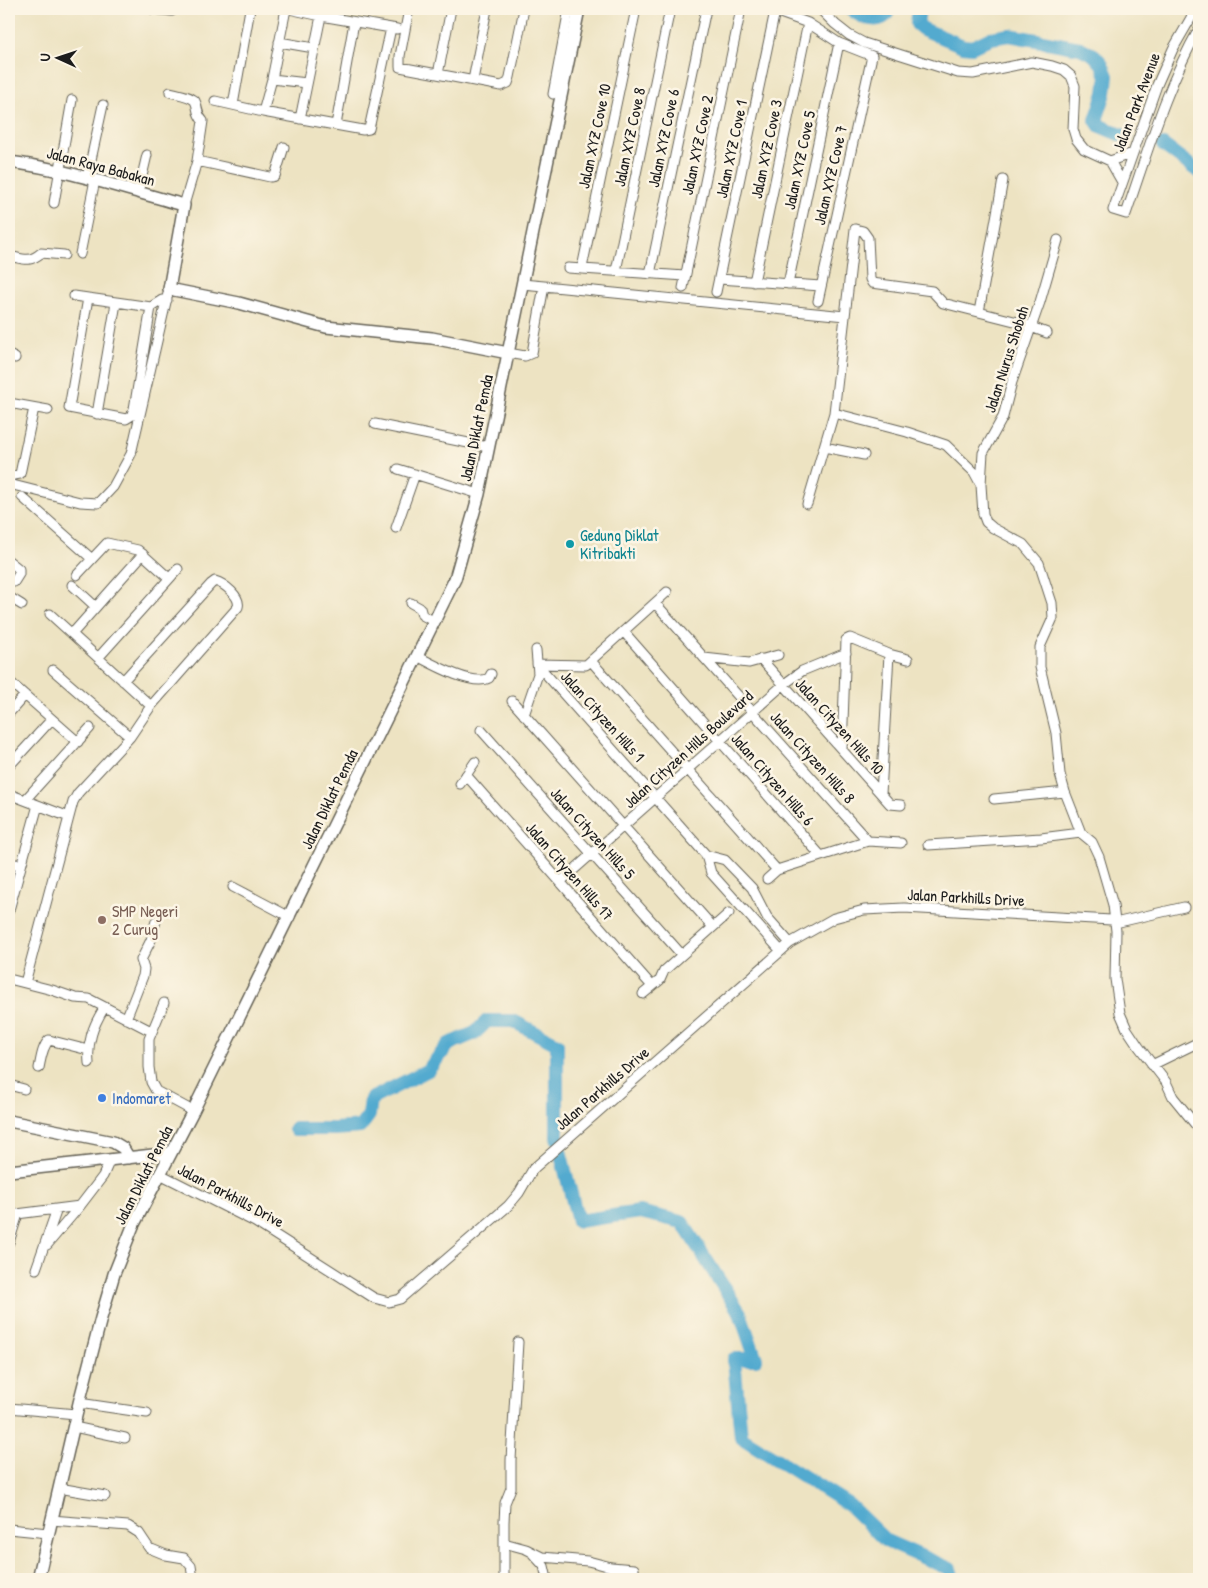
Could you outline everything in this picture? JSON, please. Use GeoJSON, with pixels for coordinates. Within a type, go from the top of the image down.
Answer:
{"type":"FeatureCollection","features":[{"type":"Feature","properties":{"kind":"street"},"geometry":{"type":"LineString","coordinates":[[152,9],[166,11],[175,9]]}},
{"type":"Feature","properties":{"kind":"street"},"geometry":{"type":"LineString","coordinates":[[233,104],[250,9]]}},
{"type":"Feature","properties":{"kind":"street"},"geometry":{"type":"LineString","coordinates":[[263,112],[287,9],[404,30]]}},
{"type":"Feature","properties":{"kind":"street"},"geometry":{"type":"LineString","coordinates":[[400,67],[404,30],[409,9]]}},
{"type":"Feature","properties":{"kind":"street"},"geometry":{"type":"LineString","coordinates":[[438,74],[451,9]]}},
{"type":"Feature","properties":{"kind":"street"},"geometry":{"type":"LineString","coordinates":[[474,80],[487,9]]}},
{"type":"Feature","properties":{"kind":"street"},"geometry":{"type":"LineString","coordinates":[[384,63],[502,86],[508,83],[524,9]]}},
{"type":"Feature","properties":{"kind":"street","name":"Jalan XYZ Cove 10"},"geometry":{"type":"LineString","coordinates":[[582,268],[636,9]]}},
{"type":"Feature","properties":{"kind":"street","name":"Jalan XYZ Cove 8"},"geometry":{"type":"LineString","coordinates":[[616,271],[670,9]]}},
{"type":"Feature","properties":{"kind":"street","name":"Jalan XYZ Cove 6"},"geometry":{"type":"LineString","coordinates":[[650,274],[706,9]]}},
{"type":"Feature","properties":{"kind":"street","name":"Jalan XYZ Cove 2"},"geometry":{"type":"LineString","coordinates":[[683,288],[741,9]]}},
{"type":"Feature","properties":{"kind":"street"},"geometry":{"type":"LineString","coordinates":[[820,9],[842,30],[864,43],[958,73],[973,74],[1032,62],[1064,70],[1071,76],[1076,86],[1073,129],[1076,139],[1084,149],[1110,161],[1122,182]]}},
{"type":"Feature","properties":{"kind":"street","name":"Jalan Park Avenue"},"geometry":{"type":"LineString","coordinates":[[1196,9],[1173,49],[1157,85],[1113,210],[1126,214],[1169,90],[1184,55],[1199,29]]}},
{"type":"Feature","properties":{"kind":"street"},"geometry":{"type":"LineString","coordinates":[[772,10],[808,23],[839,42]]}},
{"type":"Feature","properties":{"kind":"street","name":"Jalan XYZ Cove 1"},"geometry":{"type":"LineString","coordinates":[[716,292],[772,10]]}},
{"type":"Feature","properties":{"kind":"street","name":"Jalan Diklat Pemda"},"geometry":{"type":"LineString","coordinates":[[38,1579],[101,1318],[114,1274],[133,1226],[193,1112],[455,579],[479,494],[522,284],[573,13]]}},
{"type":"Feature","properties":{"kind":"street"},"geometry":{"type":"LineString","coordinates":[[300,119],[321,16]]}},
{"type":"Feature","properties":{"kind":"street"},"geometry":{"type":"LineString","coordinates":[[336,125],[354,22]]}},
{"type":"Feature","properties":{"kind":"street","name":"Jalan XYZ Cove 3"},"geometry":{"type":"LineString","coordinates":[[754,282],[808,23]]}},
{"type":"Feature","properties":{"kind":"street"},"geometry":{"type":"LineString","coordinates":[[215,100],[300,119],[363,130],[369,129],[391,28]]}},
{"type":"Feature","properties":{"kind":"street"},"geometry":{"type":"LineString","coordinates":[[279,42],[314,48]]}},
{"type":"Feature","properties":{"kind":"street","name":"Jalan XYZ Cove 7"},"geometry":{"type":"LineString","coordinates":[[818,301],[872,56],[839,42]]}},
{"type":"Feature","properties":{"kind":"street","name":"Jalan XYZ Cove 5"},"geometry":{"type":"LineString","coordinates":[[788,284],[839,42]]}},
{"type":"Feature","properties":{"kind":"street"},"geometry":{"type":"LineString","coordinates":[[552,94],[566,50]]}},
{"type":"Feature","properties":{"kind":"street"},"geometry":{"type":"LineString","coordinates":[[272,79],[307,83]]}},
{"type":"Feature","properties":{"kind":"street"},"geometry":{"type":"LineString","coordinates":[[9,484],[80,502],[98,503],[113,487],[131,454],[168,295],[184,205],[197,161],[203,121],[197,113],[196,103],[193,99],[170,92]]}},
{"type":"Feature","properties":{"kind":"street"},"geometry":{"type":"LineString","coordinates":[[54,203],[72,100]]}},
{"type":"Feature","properties":{"kind":"street"},"geometry":{"type":"LineString","coordinates":[[80,254],[103,105]]}},
{"type":"Feature","properties":{"kind":"street"},"geometry":{"type":"LineString","coordinates":[[197,161],[270,177],[275,176],[284,147]]}},
{"type":"Feature","properties":{"kind":"street"},"geometry":{"type":"LineString","coordinates":[[1110,161],[1132,153]]}},
{"type":"Feature","properties":{"kind":"street"},"geometry":{"type":"LineString","coordinates":[[138,193],[147,155]]}},
{"type":"Feature","properties":{"kind":"street","name":"Jalan Raya Babakan"},"geometry":{"type":"LineString","coordinates":[[9,162],[59,171],[184,205]]}},
{"type":"Feature","properties":{"kind":"street"},"geometry":{"type":"LineString","coordinates":[[979,312],[1003,180]]}},
{"type":"Feature","properties":{"kind":"street"},"geometry":{"type":"LineString","coordinates":[[807,504],[834,413],[855,229],[863,231],[868,238],[870,279],[872,282],[932,291],[942,303],[1032,327],[1047,333]]}},
{"type":"Feature","properties":{"kind":"street","name":"Jalan Nurus Shobah"},"geometry":{"type":"LineString","coordinates":[[1058,240],[1001,422],[983,453],[981,485],[983,514],[986,522],[993,528],[1023,544],[1039,563],[1052,603],[1053,618],[1040,647],[1040,667],[1056,733],[1060,774],[1065,792],[1081,833],[1092,842],[1099,857],[1112,905],[1120,1013],[1127,1029],[1166,1082],[1173,1097],[1198,1127]]}},
{"type":"Feature","properties":{"kind":"street"},"geometry":{"type":"LineString","coordinates":[[9,256],[29,260],[41,252],[64,255]]}},
{"type":"Feature","properties":{"kind":"street"},"geometry":{"type":"LineString","coordinates":[[568,268],[685,276]]}},
{"type":"Feature","properties":{"kind":"street"},"geometry":{"type":"LineString","coordinates":[[719,280],[821,286]]}},
{"type":"Feature","properties":{"kind":"street"},"geometry":{"type":"LineString","coordinates":[[522,284],[845,316]]}},
{"type":"Feature","properties":{"kind":"street"},"geometry":{"type":"LineString","coordinates":[[74,296],[151,307],[168,295],[239,304],[326,327],[432,338],[525,356],[532,353],[544,286]]}},
{"type":"Feature","properties":{"kind":"street"},"geometry":{"type":"LineString","coordinates":[[88,298],[69,406],[70,409],[126,419],[131,416],[134,409],[151,307]]}},
{"type":"Feature","properties":{"kind":"street"},"geometry":{"type":"LineString","coordinates":[[98,414],[116,303]]}},
{"type":"Feature","properties":{"kind":"street"},"geometry":{"type":"LineString","coordinates":[[9,403],[48,410]]}},
{"type":"Feature","properties":{"kind":"street"},"geometry":{"type":"LineString","coordinates":[[9,476],[20,474],[34,408]]}},
{"type":"Feature","properties":{"kind":"street"},"geometry":{"type":"LineString","coordinates":[[834,413],[907,432],[946,445],[974,472],[981,485]]}},
{"type":"Feature","properties":{"kind":"street"},"geometry":{"type":"LineString","coordinates":[[375,424],[488,447]]}},
{"type":"Feature","properties":{"kind":"street"},"geometry":{"type":"LineString","coordinates":[[824,447],[864,455]]}},
{"type":"Feature","properties":{"kind":"street"},"geometry":{"type":"LineString","coordinates":[[398,469],[479,494]]}},
{"type":"Feature","properties":{"kind":"street"},"geometry":{"type":"LineString","coordinates":[[396,528],[415,474]]}},
{"type":"Feature","properties":{"kind":"street"},"geometry":{"type":"LineString","coordinates":[[22,497],[92,560]]}},
{"type":"Feature","properties":{"kind":"street"},"geometry":{"type":"LineString","coordinates":[[77,575],[107,543],[138,550],[169,578]]}},
{"type":"Feature","properties":{"kind":"street"},"geometry":{"type":"LineString","coordinates":[[72,634],[143,554]]}},
{"type":"Feature","properties":{"kind":"street"},"geometry":{"type":"LineString","coordinates":[[9,561],[19,569],[19,574],[14,582]]}},
{"type":"Feature","properties":{"kind":"street"},"geometry":{"type":"LineString","coordinates":[[98,658],[178,569]]}},
{"type":"Feature","properties":{"kind":"street"},"geometry":{"type":"LineString","coordinates":[[25,983],[73,802],[78,793],[130,737],[151,706],[238,607],[237,598],[220,582],[215,581],[123,681]]}},
{"type":"Feature","properties":{"kind":"street"},"geometry":{"type":"LineString","coordinates":[[72,585],[96,607]]}},
{"type":"Feature","properties":{"kind":"street"},"geometry":{"type":"LineString","coordinates":[[537,664],[586,665],[667,592]]}},
{"type":"Feature","properties":{"kind":"street"},"geometry":{"type":"LineString","coordinates":[[9,597],[22,605]]}},
{"type":"Feature","properties":{"kind":"street","name":"Jalan Cityzen Hills 8"},"geometry":{"type":"LineString","coordinates":[[655,603],[868,841]]}},
{"type":"Feature","properties":{"kind":"street"},"geometry":{"type":"LineString","coordinates":[[411,604],[420,608],[422,615],[435,622]]}},
{"type":"Feature","properties":{"kind":"street"},"geometry":{"type":"LineString","coordinates":[[50,614],[151,706]]}},
{"type":"Feature","properties":{"kind":"street","name":"Jalan Cityzen Hills 6"},"geometry":{"type":"LineString","coordinates":[[624,632],[821,856]]}},
{"type":"Feature","properties":{"kind":"street"},"geometry":{"type":"LineString","coordinates":[[842,750],[846,640],[850,638],[908,659]]}},
{"type":"Feature","properties":{"kind":"street"},"geometry":{"type":"LineString","coordinates":[[524,715],[538,674],[536,650]]}},
{"type":"Feature","properties":{"kind":"street","name":"Jalan Cityzen Hills Boulevard"},"geometry":{"type":"LineString","coordinates":[[560,882],[783,685],[802,671],[846,653]]}},
{"type":"Feature","properties":{"kind":"street"},"geometry":{"type":"LineString","coordinates":[[882,794],[890,654]]}},
{"type":"Feature","properties":{"kind":"street"},"geometry":{"type":"LineString","coordinates":[[704,658],[749,662],[778,655]]}},
{"type":"Feature","properties":{"kind":"street"},"geometry":{"type":"LineString","coordinates":[[417,656],[441,668],[468,678],[483,680],[489,678],[491,674]]}},
{"type":"Feature","properties":{"kind":"street","name":"Jalan Cityzen Hills 10"},"geometry":{"type":"LineString","coordinates":[[761,659],[890,804],[901,805]]}},
{"type":"Feature","properties":{"kind":"street"},"geometry":{"type":"LineString","coordinates":[[591,661],[777,870]]}},
{"type":"Feature","properties":{"kind":"street","name":"Jalan Cityzen Hills 1"},"geometry":{"type":"LineString","coordinates":[[537,664],[706,855]]}},
{"type":"Feature","properties":{"kind":"street"},"geometry":{"type":"LineString","coordinates":[[53,670],[130,737]]}},
{"type":"Feature","properties":{"kind":"street"},"geometry":{"type":"LineString","coordinates":[[9,681],[78,742]]}},
{"type":"Feature","properties":{"kind":"street"},"geometry":{"type":"LineString","coordinates":[[9,713],[25,695]]}},
{"type":"Feature","properties":{"kind":"street"},"geometry":{"type":"LineString","coordinates":[[512,701],[713,927]]}},
{"type":"Feature","properties":{"kind":"street"},"geometry":{"type":"LineString","coordinates":[[9,766],[52,719]]}},
{"type":"Feature","properties":{"kind":"street"},"geometry":{"type":"LineString","coordinates":[[25,800],[90,728]]}},
{"type":"Feature","properties":{"kind":"street","name":"Jalan Cityzen Hills 5"},"geometry":{"type":"LineString","coordinates":[[481,730],[682,955]]}},
{"type":"Feature","properties":{"kind":"street"},"geometry":{"type":"LineString","coordinates":[[460,784],[475,762]]}},
{"type":"Feature","properties":{"kind":"street","name":"Jalan Cityzen Hills 17"},"geometry":{"type":"LineString","coordinates":[[466,775],[652,986]]}},
{"type":"Feature","properties":{"kind":"street"},"geometry":{"type":"LineString","coordinates":[[994,799],[1065,792]]}},
{"type":"Feature","properties":{"kind":"street"},"geometry":{"type":"LineString","coordinates":[[9,794],[69,817]]}},
{"type":"Feature","properties":{"kind":"street"},"geometry":{"type":"LineString","coordinates":[[9,910],[11,896],[38,805]]}},
{"type":"Feature","properties":{"kind":"street"},"geometry":{"type":"LineString","coordinates":[[928,845],[1041,838],[1081,833]]}},
{"type":"Feature","properties":{"kind":"street"},"geometry":{"type":"LineString","coordinates":[[767,879],[777,870],[868,841],[900,843]]}},
{"type":"Feature","properties":{"kind":"street"},"geometry":{"type":"LineString","coordinates":[[781,951],[711,873],[706,855],[726,860],[752,888],[767,917],[790,943]]}},
{"type":"Feature","properties":{"kind":"street"},"geometry":{"type":"LineString","coordinates":[[9,862],[21,865]]}},
{"type":"Feature","properties":{"kind":"street"},"geometry":{"type":"LineString","coordinates":[[233,887],[290,917]]}},
{"type":"Feature","properties":{"kind":"street","name":"Jalan Parkhills Drive"},"geometry":{"type":"LineString","coordinates":[[160,1174],[255,1222],[374,1298],[389,1302],[400,1299],[508,1206],[519,1193],[533,1169],[790,943],[834,918],[864,910],[904,908],[1113,921],[1184,907]]}},
{"type":"Feature","properties":{"kind":"street"},"geometry":{"type":"LineString","coordinates":[[643,994],[660,980],[664,971],[729,913]]}},
{"type":"Feature","properties":{"kind":"street"},"geometry":{"type":"LineString","coordinates":[[126,1019],[143,976],[144,969],[141,960],[151,940],[156,920]]}},
{"type":"Feature","properties":{"kind":"street"},"geometry":{"type":"LineString","coordinates":[[9,979],[75,998],[89,999],[151,1031]]}},
{"type":"Feature","properties":{"kind":"street"},"geometry":{"type":"LineString","coordinates":[[164,1002],[149,1040],[149,1067],[153,1087],[156,1091],[193,1112]]}},
{"type":"Feature","properties":{"kind":"street"},"geometry":{"type":"LineString","coordinates":[[89,1063],[88,1050],[95,1024],[104,1008]]}},
{"type":"Feature","properties":{"kind":"street"},"geometry":{"type":"LineString","coordinates":[[39,1068],[44,1048],[50,1040],[88,1050]]}},
{"type":"Feature","properties":{"kind":"street"},"geometry":{"type":"LineString","coordinates":[[1152,1065],[1199,1042]]}},
{"type":"Feature","properties":{"kind":"street"},"geometry":{"type":"LineString","coordinates":[[9,1085],[24,1089]]}},
{"type":"Feature","properties":{"kind":"street"},"geometry":{"type":"LineString","coordinates":[[9,1121],[113,1142],[123,1148],[129,1158]]}},
{"type":"Feature","properties":{"kind":"street"},"geometry":{"type":"LineString","coordinates":[[9,1171],[172,1153]]}},
{"type":"Feature","properties":{"kind":"street"},"geometry":{"type":"LineString","coordinates":[[43,1248],[104,1176],[110,1160]]}},
{"type":"Feature","properties":{"kind":"street"},"geometry":{"type":"LineString","coordinates":[[9,1242],[13,1214],[80,1206]]}},
{"type":"Feature","properties":{"kind":"street"},"geometry":{"type":"LineString","coordinates":[[36,1269],[57,1209]]}},
{"type":"Feature","properties":{"kind":"street"},"geometry":{"type":"LineString","coordinates":[[504,1579],[505,1503],[511,1488],[518,1342]]}},
{"type":"Feature","properties":{"kind":"street"},"geometry":{"type":"LineString","coordinates":[[9,1408],[147,1413]]}},
{"type":"Feature","properties":{"kind":"street"},"geometry":{"type":"LineString","coordinates":[[74,1427],[125,1438]]}},
{"type":"Feature","properties":{"kind":"street"},"geometry":{"type":"LineString","coordinates":[[59,1488],[105,1496]]}},
{"type":"Feature","properties":{"kind":"street"},"geometry":{"type":"LineString","coordinates":[[51,1520],[128,1526],[139,1533],[149,1548],[166,1555],[184,1558],[190,1566],[193,1579]]}},
{"type":"Feature","properties":{"kind":"street"},"geometry":{"type":"LineString","coordinates":[[9,1529],[48,1533]]}},
{"type":"Feature","properties":{"kind":"street"},"geometry":{"type":"LineString","coordinates":[[504,1543],[526,1549],[542,1557],[588,1561],[611,1567],[634,1569],[635,1579]]}},
{"type":"Feature","properties":{"kind":"street"},"geometry":{"type":"LineString","coordinates":[[532,1552],[544,1566],[547,1579]]}},
{"type":"Feature","properties":{"kind":"waterway"},"geometry":{"type":"LineString","coordinates":[[851,9],[866,18],[872,19],[882,18],[889,9]]}},
{"type":"Feature","properties":{"kind":"waterway"},"geometry":{"type":"LineString","coordinates":[[919,9],[917,24],[923,29],[963,46],[972,47],[991,38],[1009,35],[1080,48],[1094,55],[1102,64],[1107,76],[1105,93],[1096,120],[1100,126],[1126,137]]}},
{"type":"Feature","properties":{"kind":"waterway"},"geometry":{"type":"LineString","coordinates":[[1163,145],[1199,172]]}},
{"type":"Feature","properties":{"kind":"waterway"},"geometry":{"type":"LineString","coordinates":[[295,1129],[360,1127],[369,1115],[371,1099],[428,1070],[449,1044],[475,1033],[487,1021],[513,1021],[557,1044],[557,1138]]}},
{"type":"Feature","properties":{"kind":"waterway"},"geometry":{"type":"LineString","coordinates":[[560,1151],[578,1221],[640,1212],[682,1222],[740,1313],[756,1359],[734,1359],[741,1437],[849,1505],[886,1541],[950,1569],[953,1579]]}},
{"type":"Feature","properties":{"kind":"place","name":"Gedung Diklat Kitribakti"},"geometry":{"type":"Point","coordinates":[570,544]}},
{"type":"Feature","properties":{"kind":"place","name":"SMP Negeri 2 Curug"},"geometry":{"type":"Point","coordinates":[102,920]}},
{"type":"Feature","properties":{"kind":"place","name":"Indomaret"},"geometry":{"type":"Point","coordinates":[102,1098]}}]}
